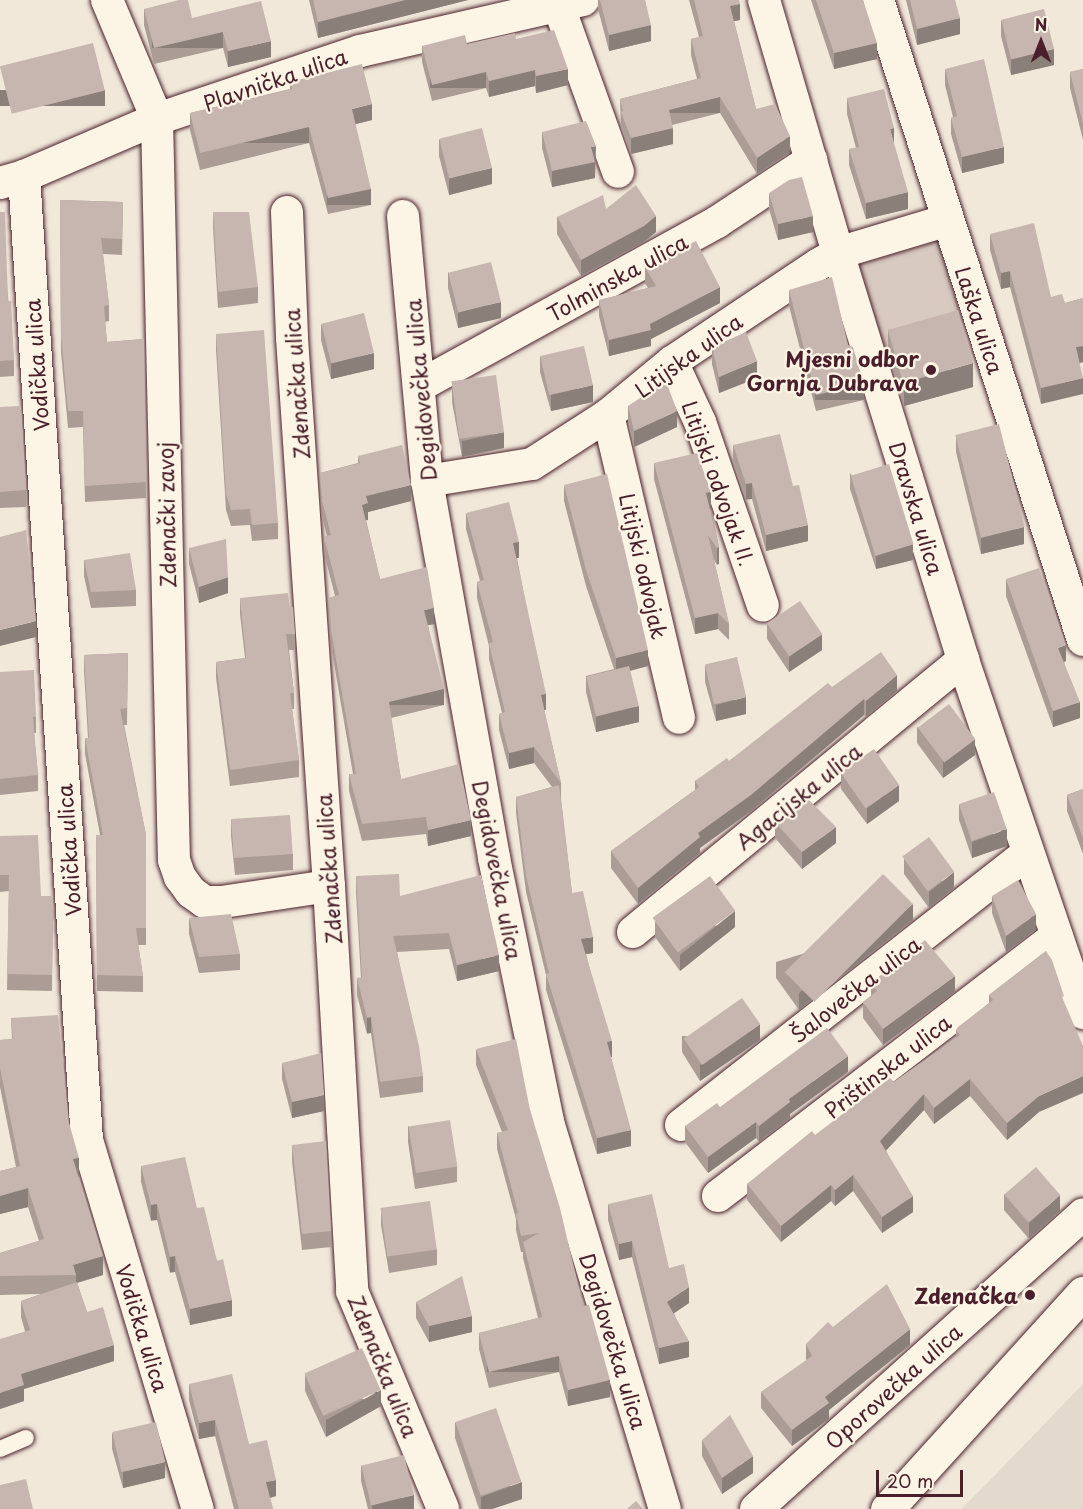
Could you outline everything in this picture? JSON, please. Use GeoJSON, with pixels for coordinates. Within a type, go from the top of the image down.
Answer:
{"type":"FeatureCollection","features":[{"type":"Feature","properties":{"kind":"main road"},"geometry":{"type":"LineString","coordinates":[[887,1509],[1083,1293]]}},
{"type":"Feature","properties":{"kind":"street","name":"Zdenački zavoj"},"geometry":{"type":"LineString","coordinates":[[107,0],[157,119],[174,860],[180,877],[191,892],[205,902],[222,902],[329,886]]}},
{"type":"Feature","properties":{"kind":"street","name":"Dravska ulica"},"geometry":{"type":"LineString","coordinates":[[764,0],[838,253],[963,660],[1083,1013]]}},
{"type":"Feature","properties":{"kind":"street","name":"Laška ulica"},"geometry":{"type":"LineString","coordinates":[[878,0],[1083,640]]}},
{"type":"Feature","properties":{"kind":"street","name":"Plavnička ulica"},"geometry":{"type":"LineString","coordinates":[[12,180],[157,119],[360,51],[571,4],[618,172]]}},
{"type":"Feature","properties":{"kind":"street","name":"Tolminska ulica"},"geometry":{"type":"LineString","coordinates":[[419,386],[717,222],[811,160]]}},
{"type":"Feature","properties":{"kind":"street","name":"Vodička ulica"},"geometry":{"type":"LineString","coordinates":[[12,180],[87,1140],[198,1509]]}},
{"type":"Feature","properties":{"kind":"street","name":"Zdenačka ulica"},"geometry":{"type":"LineString","coordinates":[[287,212],[292,338],[329,886],[352,1291],[443,1509]]}},
{"type":"Feature","properties":{"kind":"street","name":"Degidovečka ulica"},"geometry":{"type":"LineString","coordinates":[[403,216],[427,481],[494,858],[548,1122],[665,1509]]}},
{"type":"Feature","properties":{"kind":"street","name":"Litijska ulica"},"geometry":{"type":"LineString","coordinates":[[427,481],[532,464],[608,415],[672,362],[838,253],[948,220]]}},
{"type":"Feature","properties":{"kind":"street","name":"Litijski odvojak II."},"geometry":{"type":"LineString","coordinates":[[672,362],[700,422],[763,606]]}},
{"type":"Feature","properties":{"kind":"street","name":"Litijski odvojak"},"geometry":{"type":"LineString","coordinates":[[608,415],[679,718]]}},
{"type":"Feature","properties":{"kind":"street","name":"Agacijska ulica"},"geometry":{"type":"LineString","coordinates":[[633,932],[963,660]]}},
{"type":"Feature","properties":{"kind":"street","name":"Šalovečka ulica"},"geometry":{"type":"LineString","coordinates":[[681,1125],[1028,853]]}},
{"type":"Feature","properties":{"kind":"street","name":"Prištinska ulica"},"geometry":{"type":"LineString","coordinates":[[718,1196],[1057,936]]}},
{"type":"Feature","properties":{"kind":"street","name":"Oporovečka ulica"},"geometry":{"type":"LineString","coordinates":[[756,1509],[1083,1215]]}},
{"type":"Feature","properties":{"kind":"lane"},"geometry":{"type":"LineString","coordinates":[[0,1449],[26,1438]]}},
{"type":"Feature","properties":{"kind":"shaded area"},"geometry":{"type":"Polygon","coordinates":[[[938,240],[963,323],[884,347],[859,264],[938,240]]]}},
{"type":"Feature","properties":{"kind":"shaded area"},"geometry":{"type":"Polygon","coordinates":[[[1083,1384],[1083,1509],[961,1509],[992,1478],[1083,1384]]]}},
{"type":"Feature","properties":{"kind":"building"},"geometry":{"type":"Polygon","coordinates":[[[179,0],[188,0],[192,18],[261,1],[271,41],[228,51],[223,32],[154,48],[144,9],[179,0]]]}},
{"type":"Feature","properties":{"kind":"building"},"geometry":{"type":"Polygon","coordinates":[[[313,0],[405,0],[318,22],[313,0]]]}},
{"type":"Feature","properties":{"kind":"building"},"geometry":{"type":"Polygon","coordinates":[[[600,0],[645,0],[651,25],[609,35],[600,0]]]}},
{"type":"Feature","properties":{"kind":"building"},"geometry":{"type":"Polygon","coordinates":[[[694,0],[739,0],[740,4],[730,6],[756,109],[775,104],[790,136],[757,158],[720,97],[669,110],[673,128],[631,138],[621,112],[623,111],[620,99],[701,78],[691,39],[703,36],[694,0]]]}},
{"type":"Feature","properties":{"kind":"building"},"geometry":{"type":"Polygon","coordinates":[[[816,0],[863,0],[877,43],[834,53],[816,0]]]}},
{"type":"Feature","properties":{"kind":"building"},"geometry":{"type":"Polygon","coordinates":[[[910,0],[955,0],[960,18],[917,29],[910,0]]]}},
{"type":"Feature","properties":{"kind":"building"},"geometry":{"type":"Polygon","coordinates":[[[1044,9],[1054,49],[1011,59],[1001,20],[1044,9]]]}},
{"type":"Feature","properties":{"kind":"building"},"geometry":{"type":"Polygon","coordinates":[[[554,30],[568,69],[536,76],[535,70],[489,81],[486,72],[432,85],[422,46],[465,35],[467,44],[515,33],[516,39],[554,30]]]}},
{"type":"Feature","properties":{"kind":"building"},"geometry":{"type":"Polygon","coordinates":[[[93,43],[105,91],[12,114],[0,66],[93,43]]]}},
{"type":"Feature","properties":{"kind":"building"},"geometry":{"type":"Polygon","coordinates":[[[984,59],[1004,147],[962,157],[951,118],[957,116],[945,69],[984,59]]]}},
{"type":"Feature","properties":{"kind":"building"},"geometry":{"type":"Polygon","coordinates":[[[362,64],[372,104],[352,109],[371,189],[328,198],[309,127],[200,153],[190,113],[292,89],[290,82],[362,64]]]}},
{"type":"Feature","properties":{"kind":"building"},"geometry":{"type":"Polygon","coordinates":[[[1083,69],[1083,124],[1070,72],[1083,69]]]}},
{"type":"Feature","properties":{"kind":"building"},"geometry":{"type":"Polygon","coordinates":[[[884,89],[894,128],[890,129],[908,192],[866,203],[849,149],[859,147],[847,98],[884,89]]]}},
{"type":"Feature","properties":{"kind":"building"},"geometry":{"type":"Polygon","coordinates":[[[586,121],[596,146],[591,147],[595,162],[552,171],[542,132],[586,121]]]}},
{"type":"Feature","properties":{"kind":"building"},"geometry":{"type":"Polygon","coordinates":[[[482,128],[492,168],[449,178],[439,139],[482,128]]]}},
{"type":"Feature","properties":{"kind":"building"},"geometry":{"type":"Polygon","coordinates":[[[802,177],[813,216],[778,224],[769,193],[789,180],[802,177]]]}},
{"type":"Feature","properties":{"kind":"building"},"geometry":{"type":"Polygon","coordinates":[[[636,185],[656,216],[644,226],[581,260],[557,217],[603,195],[606,209],[636,185]]]}},
{"type":"Feature","properties":{"kind":"building"},"geometry":{"type":"Polygon","coordinates":[[[60,200],[123,202],[122,239],[101,238],[109,305],[104,306],[107,342],[144,339],[146,482],[85,486],[83,411],[68,411],[61,335],[60,200]]]}},
{"type":"Feature","properties":{"kind":"building"},"geometry":{"type":"Polygon","coordinates":[[[0,212],[5,212],[8,301],[11,301],[14,360],[0,361],[0,212]]]}},
{"type":"Feature","properties":{"kind":"building"},"geometry":{"type":"Polygon","coordinates":[[[213,212],[249,212],[258,287],[218,292],[213,212]]]}},
{"type":"Feature","properties":{"kind":"building"},"geometry":{"type":"Polygon","coordinates":[[[1034,223],[1051,297],[1062,294],[1065,303],[1083,298],[1083,346],[1076,347],[1083,378],[1041,388],[1010,271],[1001,273],[990,234],[1034,223]]]}},
{"type":"Feature","properties":{"kind":"building"},"geometry":{"type":"Polygon","coordinates":[[[696,241],[720,287],[650,324],[651,330],[609,340],[599,300],[656,286],[645,267],[696,241]]]}},
{"type":"Feature","properties":{"kind":"building"},"geometry":{"type":"Polygon","coordinates":[[[491,262],[501,302],[458,312],[448,273],[491,262]]]}},
{"type":"Feature","properties":{"kind":"building"},"geometry":{"type":"Polygon","coordinates":[[[832,277],[848,345],[853,347],[864,384],[816,395],[789,290],[832,277]]]}},
{"type":"Feature","properties":{"kind":"building"},"geometry":{"type":"Polygon","coordinates":[[[958,310],[973,363],[903,383],[888,330],[958,310]]]}},
{"type":"Feature","properties":{"kind":"building"},"geometry":{"type":"Polygon","coordinates":[[[364,313],[374,353],[331,363],[321,324],[364,313]]]}},
{"type":"Feature","properties":{"kind":"building"},"geometry":{"type":"Polygon","coordinates":[[[264,330],[278,523],[252,525],[250,509],[231,510],[226,494],[216,334],[264,330]]]}},
{"type":"Feature","properties":{"kind":"building"},"geometry":{"type":"Polygon","coordinates":[[[746,332],[757,361],[719,377],[712,347],[746,332]]]}},
{"type":"Feature","properties":{"kind":"building"},"geometry":{"type":"Polygon","coordinates":[[[584,346],[593,385],[549,395],[540,356],[584,346]]]}},
{"type":"Feature","properties":{"kind":"building"},"geometry":{"type":"Polygon","coordinates":[[[496,375],[504,432],[460,439],[451,381],[496,375]]]}},
{"type":"Feature","properties":{"kind":"building"},"geometry":{"type":"Polygon","coordinates":[[[666,381],[677,411],[634,431],[628,406],[666,381]]]}},
{"type":"Feature","properties":{"kind":"building"},"geometry":{"type":"Polygon","coordinates":[[[21,406],[26,490],[0,492],[0,407],[21,406]]]}},
{"type":"Feature","properties":{"kind":"building"},"geometry":{"type":"Polygon","coordinates":[[[999,424],[1025,527],[981,538],[955,435],[999,424]]]}},
{"type":"Feature","properties":{"kind":"building"},"geometry":{"type":"Polygon","coordinates":[[[780,434],[793,486],[799,485],[808,525],[766,535],[752,483],[746,484],[733,445],[780,434]]]}},
{"type":"Feature","properties":{"kind":"building"},"geometry":{"type":"Polygon","coordinates":[[[402,445],[411,485],[366,496],[368,503],[362,505],[380,579],[427,567],[434,608],[424,610],[444,689],[389,702],[401,779],[459,764],[471,820],[428,830],[426,817],[362,824],[349,774],[356,774],[331,630],[329,598],[339,595],[325,541],[325,536],[331,535],[322,501],[320,473],[360,463],[358,456],[402,445]]]}},
{"type":"Feature","properties":{"kind":"building"},"geometry":{"type":"Polygon","coordinates":[[[697,453],[711,492],[706,493],[719,547],[717,548],[708,535],[729,624],[718,613],[695,618],[654,463],[697,453]]]}},
{"type":"Feature","properties":{"kind":"building"},"geometry":{"type":"Polygon","coordinates":[[[889,464],[914,544],[875,556],[851,476],[889,464]]]}},
{"type":"Feature","properties":{"kind":"building"},"geometry":{"type":"Polygon","coordinates":[[[607,474],[648,650],[616,658],[586,570],[564,485],[607,474]]]}},
{"type":"Feature","properties":{"kind":"building"},"geometry":{"type":"Polygon","coordinates":[[[509,502],[519,542],[513,543],[546,694],[541,695],[561,783],[534,747],[509,753],[499,714],[505,712],[489,643],[493,642],[477,582],[484,580],[466,513],[509,502]]]}},
{"type":"Feature","properties":{"kind":"building"},"geometry":{"type":"Polygon","coordinates":[[[26,530],[36,621],[0,630],[0,537],[26,530]]]}},
{"type":"Feature","properties":{"kind":"building"},"geometry":{"type":"Polygon","coordinates":[[[226,539],[228,577],[199,587],[189,548],[226,539]]]}},
{"type":"Feature","properties":{"kind":"building"},"geometry":{"type":"Polygon","coordinates":[[[130,553],[136,590],[91,592],[84,560],[130,553]]]}},
{"type":"Feature","properties":{"kind":"building"},"geometry":{"type":"Polygon","coordinates":[[[1039,568],[1066,645],[1058,648],[1080,702],[1053,711],[1006,579],[1039,568]]]}},
{"type":"Feature","properties":{"kind":"building"},"geometry":{"type":"Polygon","coordinates":[[[288,593],[290,608],[293,607],[295,634],[286,634],[294,693],[290,693],[299,760],[230,770],[216,662],[246,658],[240,598],[288,593]]]}},
{"type":"Feature","properties":{"kind":"building"},"geometry":{"type":"Polygon","coordinates":[[[800,601],[822,634],[789,657],[767,623],[800,601]]]}},
{"type":"Feature","properties":{"kind":"building"},"geometry":{"type":"Polygon","coordinates":[[[881,652],[897,675],[866,701],[864,699],[751,795],[698,833],[700,837],[638,888],[611,851],[699,787],[695,781],[727,758],[729,761],[828,683],[832,687],[881,652]]]}},
{"type":"Feature","properties":{"kind":"building"},"geometry":{"type":"Polygon","coordinates":[[[128,653],[127,708],[120,709],[146,835],[146,928],[136,928],[143,976],[97,975],[96,835],[103,835],[85,738],[89,738],[84,655],[128,653]]]}},
{"type":"Feature","properties":{"kind":"building"},"geometry":{"type":"Polygon","coordinates":[[[737,657],[746,697],[714,704],[705,664],[737,657]]]}},
{"type":"Feature","properties":{"kind":"building"},"geometry":{"type":"Polygon","coordinates":[[[629,666],[639,706],[596,716],[586,677],[629,666]]]}},
{"type":"Feature","properties":{"kind":"building"},"geometry":{"type":"Polygon","coordinates":[[[34,670],[36,717],[33,717],[38,775],[0,779],[0,672],[34,670]]]}},
{"type":"Feature","properties":{"kind":"building"},"geometry":{"type":"Polygon","coordinates":[[[949,704],[975,739],[944,763],[918,727],[949,704]]]}},
{"type":"Feature","properties":{"kind":"building"},"geometry":{"type":"Polygon","coordinates":[[[874,749],[899,785],[866,809],[840,773],[874,749]]]}},
{"type":"Feature","properties":{"kind":"building"},"geometry":{"type":"Polygon","coordinates":[[[559,785],[572,893],[583,891],[593,937],[581,939],[612,1041],[607,1042],[631,1130],[597,1138],[546,974],[549,973],[526,876],[516,797],[559,785]]]}},
{"type":"Feature","properties":{"kind":"building"},"geometry":{"type":"Polygon","coordinates":[[[1083,789],[1083,838],[1067,795],[1083,789]]]}},
{"type":"Feature","properties":{"kind":"building"},"geometry":{"type":"Polygon","coordinates":[[[994,792],[1007,829],[972,841],[959,804],[994,792]]]}},
{"type":"Feature","properties":{"kind":"building"},"geometry":{"type":"Polygon","coordinates":[[[807,798],[836,827],[802,852],[775,822],[807,798]]]}},
{"type":"Feature","properties":{"kind":"building"},"geometry":{"type":"Polygon","coordinates":[[[290,815],[293,854],[234,858],[231,819],[290,815]]]}},
{"type":"Feature","properties":{"kind":"building"},"geometry":{"type":"Polygon","coordinates":[[[38,835],[41,896],[53,896],[52,975],[7,974],[9,875],[0,875],[0,836],[38,835]]]}},
{"type":"Feature","properties":{"kind":"building"},"geometry":{"type":"Polygon","coordinates":[[[929,837],[954,872],[928,891],[902,856],[929,837]]]}},
{"type":"Feature","properties":{"kind":"building"},"geometry":{"type":"Polygon","coordinates":[[[399,874],[400,896],[481,875],[499,955],[457,965],[449,933],[393,936],[419,1046],[423,1076],[380,1082],[371,1017],[367,1018],[357,978],[362,977],[356,876],[399,874]]]}},
{"type":"Feature","properties":{"kind":"building"},"geometry":{"type":"Polygon","coordinates":[[[883,874],[913,904],[814,1002],[785,972],[883,874]]]}},
{"type":"Feature","properties":{"kind":"building"},"geometry":{"type":"Polygon","coordinates":[[[710,876],[735,911],[678,953],[653,918],[710,876]]]}},
{"type":"Feature","properties":{"kind":"building"},"geometry":{"type":"Polygon","coordinates":[[[1018,880],[1036,914],[1006,936],[992,896],[1018,880]]]}},
{"type":"Feature","properties":{"kind":"building"},"geometry":{"type":"Polygon","coordinates":[[[231,914],[240,954],[199,957],[189,918],[231,914]]]}},
{"type":"Feature","properties":{"kind":"building"},"geometry":{"type":"Polygon","coordinates":[[[925,940],[955,976],[883,1029],[863,1002],[877,991],[871,983],[925,940]]]}},
{"type":"Feature","properties":{"kind":"building"},"geometry":{"type":"Polygon","coordinates":[[[1046,951],[1052,960],[1064,996],[1062,997],[1083,1046],[1083,1076],[1039,1096],[1007,1123],[970,1079],[934,1108],[924,1094],[880,1141],[913,1196],[882,1217],[853,1175],[835,1190],[831,1185],[781,1226],[747,1184],[812,1131],[815,1135],[890,1078],[894,1082],[960,1035],[956,1030],[958,1027],[993,1000],[989,995],[1046,951]]]}},
{"type":"Feature","properties":{"kind":"building"},"geometry":{"type":"Polygon","coordinates":[[[742,998],[760,1024],[702,1065],[684,1039],[742,998]]]}},
{"type":"Feature","properties":{"kind":"building"},"geometry":{"type":"Polygon","coordinates":[[[58,1015],[69,1123],[79,1158],[73,1159],[103,1256],[73,1265],[76,1275],[0,1276],[0,1253],[44,1239],[28,1188],[0,1196],[0,1171],[20,1166],[0,1068],[0,1040],[13,1039],[11,1018],[58,1015]]]}},
{"type":"Feature","properties":{"kind":"building"},"geometry":{"type":"Polygon","coordinates":[[[827,1028],[848,1056],[789,1099],[790,1102],[759,1126],[756,1122],[708,1157],[685,1126],[717,1103],[720,1107],[827,1028]]]}},
{"type":"Feature","properties":{"kind":"building"},"geometry":{"type":"Polygon","coordinates":[[[516,1039],[530,1110],[560,1208],[583,1306],[589,1305],[610,1380],[568,1390],[559,1356],[489,1372],[479,1333],[542,1317],[523,1242],[539,1233],[521,1236],[516,1214],[518,1213],[497,1133],[508,1130],[476,1049],[516,1039]]]}},
{"type":"Feature","properties":{"kind":"building"},"geometry":{"type":"Polygon","coordinates":[[[321,1053],[324,1095],[292,1102],[282,1063],[321,1053]]]}},
{"type":"Feature","properties":{"kind":"building"},"geometry":{"type":"Polygon","coordinates":[[[450,1120],[457,1166],[416,1173],[409,1127],[450,1120]]]}},
{"type":"Feature","properties":{"kind":"building"},"geometry":{"type":"Polygon","coordinates":[[[326,1141],[331,1231],[302,1234],[292,1145],[326,1141]]]}},
{"type":"Feature","properties":{"kind":"building"},"geometry":{"type":"Polygon","coordinates":[[[185,1157],[197,1208],[204,1207],[217,1261],[223,1259],[232,1300],[190,1309],[175,1256],[170,1257],[157,1204],[151,1205],[141,1166],[185,1157]]]}},
{"type":"Feature","properties":{"kind":"building"},"geometry":{"type":"Polygon","coordinates":[[[1036,1167],[1060,1195],[1029,1222],[1004,1195],[1036,1167]]]}},
{"type":"Feature","properties":{"kind":"building"},"geometry":{"type":"Polygon","coordinates":[[[652,1194],[669,1268],[684,1264],[689,1287],[667,1302],[689,1341],[659,1348],[632,1241],[619,1244],[608,1204],[652,1194]]]}},
{"type":"Feature","properties":{"kind":"building"},"geometry":{"type":"Polygon","coordinates":[[[430,1201],[437,1250],[387,1256],[380,1208],[430,1201]]]}},
{"type":"Feature","properties":{"kind":"building"},"geometry":{"type":"Polygon","coordinates":[[[462,1276],[472,1316],[429,1326],[416,1302],[462,1276]]]}},
{"type":"Feature","properties":{"kind":"building"},"geometry":{"type":"Polygon","coordinates":[[[77,1282],[87,1312],[103,1307],[114,1345],[21,1374],[24,1385],[0,1393],[0,1339],[30,1330],[21,1301],[77,1282]]]}},
{"type":"Feature","properties":{"kind":"building"},"geometry":{"type":"Polygon","coordinates":[[[887,1284],[910,1329],[825,1397],[829,1403],[792,1430],[761,1392],[812,1356],[806,1344],[828,1322],[833,1327],[887,1284]]]}},
{"type":"Feature","properties":{"kind":"building"},"geometry":{"type":"Polygon","coordinates":[[[362,1348],[381,1390],[323,1416],[304,1374],[362,1348]]]}},
{"type":"Feature","properties":{"kind":"building"},"geometry":{"type":"Polygon","coordinates":[[[232,1374],[249,1444],[267,1440],[276,1480],[266,1482],[273,1509],[239,1509],[215,1420],[199,1423],[189,1384],[232,1374]]]}},
{"type":"Feature","properties":{"kind":"building"},"geometry":{"type":"Polygon","coordinates":[[[496,1408],[521,1482],[481,1496],[455,1422],[496,1408]]]}},
{"type":"Feature","properties":{"kind":"building"},"geometry":{"type":"Polygon","coordinates":[[[730,1415],[753,1456],[722,1478],[702,1440],[730,1415]]]}},
{"type":"Feature","properties":{"kind":"building"},"geometry":{"type":"Polygon","coordinates":[[[156,1422],[165,1462],[121,1472],[112,1432],[156,1422]]]}},
{"type":"Feature","properties":{"kind":"building"},"geometry":{"type":"Polygon","coordinates":[[[404,1455],[414,1495],[371,1505],[361,1466],[404,1455]]]}},
{"type":"Feature","properties":{"kind":"building"},"geometry":{"type":"Polygon","coordinates":[[[26,1479],[33,1509],[0,1509],[0,1485],[26,1479]]]}},
{"type":"Feature","properties":{"kind":"building"},"geometry":{"type":"Polygon","coordinates":[[[636,1501],[643,1509],[627,1509],[636,1501]]]}},
{"type":"Feature","properties":{"kind":"place","name":"Mjesni odbor Gornja Dubrava"},"geometry":{"type":"Point","coordinates":[931,370]}},
{"type":"Feature","properties":{"kind":"place","name":"Zdenačka"},"geometry":{"type":"Point","coordinates":[1030,1295]}}]}
